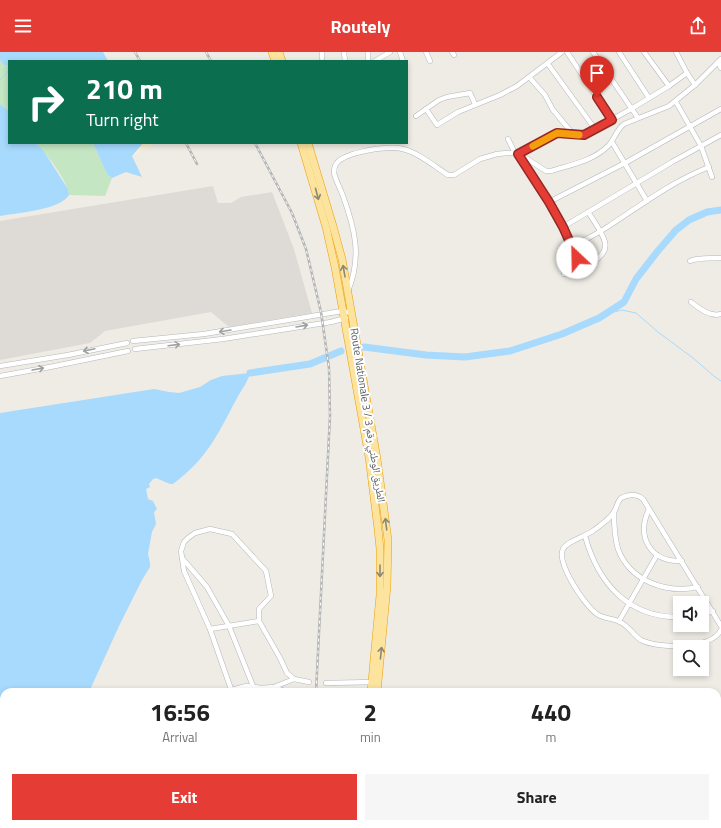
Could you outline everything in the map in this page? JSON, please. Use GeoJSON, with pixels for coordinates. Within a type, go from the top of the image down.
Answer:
{"type":"FeatureCollection","features":[{"type":"Feature","properties":{"kind":"highway","name":"Route Nationale 3 / الطريق الوطني رقم 3"},"geometry":{"type":"LineString","coordinates":[[301,144],[326,227],[335,267],[369,457],[380,549],[380,595],[375,682],[376,688]]}},
{"type":"Feature","properties":{"kind":"highway","name":"Route Nationale 3 / الطريق الوطني رقم 3"},"geometry":{"type":"LineString","coordinates":[[308,144],[342,259],[377,459],[388,540],[386,610],[375,682],[372,688]]}},
{"type":"Feature","properties":{"kind":"street"},"geometry":{"type":"LineString","coordinates":[[322,52],[322,58]]}},
{"type":"Feature","properties":{"kind":"street"},"geometry":{"type":"LineString","coordinates":[[377,60],[390,52]]}},
{"type":"Feature","properties":{"kind":"street"},"geometry":{"type":"LineString","coordinates":[[426,52],[430,61]]}},
{"type":"Feature","properties":{"kind":"street"},"geometry":{"type":"LineString","coordinates":[[426,109],[437,125],[458,112],[500,95],[530,78],[562,52]]}},
{"type":"Feature","properties":{"kind":"street"},"geometry":{"type":"LineString","coordinates":[[568,52],[612,120]]}},
{"type":"Feature","properties":{"kind":"street"},"geometry":{"type":"LineString","coordinates":[[593,52],[638,118]]}},
{"type":"Feature","properties":{"kind":"street"},"geometry":{"type":"LineString","coordinates":[[619,52],[649,98]]}},
{"type":"Feature","properties":{"kind":"street"},"geometry":{"type":"LineString","coordinates":[[644,52],[668,86]]}},
{"type":"Feature","properties":{"kind":"street"},"geometry":{"type":"LineString","coordinates":[[677,52],[687,73],[695,85]]}},
{"type":"Feature","properties":{"kind":"street"},"geometry":{"type":"LineString","coordinates":[[518,154],[546,171],[551,172],[586,160],[598,154],[612,142],[620,127],[624,124],[676,102],[719,61],[721,68]]}},
{"type":"Feature","properties":{"kind":"street"},"geometry":{"type":"LineString","coordinates":[[548,64],[595,129]]}},
{"type":"Feature","properties":{"kind":"street"},"geometry":{"type":"LineString","coordinates":[[348,292],[355,270],[356,250],[352,223],[334,173],[335,165],[338,162],[357,153],[393,147],[404,149],[448,175],[454,175],[480,159],[497,154],[518,154],[557,133],[584,135],[631,109],[687,73]]}},
{"type":"Feature","properties":{"kind":"street"},"geometry":{"type":"LineString","coordinates":[[530,78],[573,134]]}},
{"type":"Feature","properties":{"kind":"street"},"geometry":{"type":"LineString","coordinates":[[416,116],[434,102],[443,98],[470,93],[475,104]]}},
{"type":"Feature","properties":{"kind":"street"},"geometry":{"type":"LineString","coordinates":[[676,102],[701,146],[712,177]]}},
{"type":"Feature","properties":{"kind":"street"},"geometry":{"type":"LineString","coordinates":[[549,202],[625,163],[721,109]]}},
{"type":"Feature","properties":{"kind":"street"},"geometry":{"type":"LineString","coordinates":[[563,227],[636,183],[721,135]]}},
{"type":"Feature","properties":{"kind":"street"},"geometry":{"type":"LineString","coordinates":[[508,139],[549,202],[563,227],[582,268]]}},
{"type":"Feature","properties":{"kind":"street"},"geometry":{"type":"LineString","coordinates":[[612,142],[647,201]]}},
{"type":"Feature","properties":{"kind":"street"},"geometry":{"type":"LineString","coordinates":[[572,247],[600,232],[690,174],[709,166]]}},
{"type":"Feature","properties":{"kind":"street"},"geometry":{"type":"LineString","coordinates":[[564,274],[592,263],[604,251],[605,241],[588,212]]}},
{"type":"Feature","properties":{"kind":"street"},"geometry":{"type":"LineString","coordinates":[[690,260],[697,258],[721,258]]}},
{"type":"Feature","properties":{"kind":"street"},"geometry":{"type":"LineString","coordinates":[[691,302],[704,312],[717,315],[721,314]]}},
{"type":"Feature","properties":{"kind":"street"},"geometry":{"type":"LineString","coordinates":[[134,341],[204,334],[342,311],[351,313]]}},
{"type":"Feature","properties":{"kind":"street"},"geometry":{"type":"LineString","coordinates":[[135,349],[252,335],[288,329],[344,319],[351,313]]}},
{"type":"Feature","properties":{"kind":"street"},"geometry":{"type":"LineString","coordinates":[[287,321],[288,329]]}},
{"type":"Feature","properties":{"kind":"street"},"geometry":{"type":"LineString","coordinates":[[250,327],[252,335]]}},
{"type":"Feature","properties":{"kind":"street"},"geometry":{"type":"LineString","coordinates":[[204,334],[204,341]]}},
{"type":"Feature","properties":{"kind":"street"},"geometry":{"type":"LineString","coordinates":[[0,366],[68,355],[127,343]]}},
{"type":"Feature","properties":{"kind":"street"},"geometry":{"type":"LineString","coordinates":[[0,376],[128,350]]}},
{"type":"Feature","properties":{"kind":"street"},"geometry":{"type":"LineString","coordinates":[[721,626],[719,619],[641,498],[631,495],[621,498],[614,512],[598,527],[585,536],[567,545],[563,549],[562,555],[567,570],[577,590],[592,609],[600,616],[619,621],[641,640],[662,645],[679,646],[698,644],[719,634],[721,630]]}},
{"type":"Feature","properties":{"kind":"street"},"geometry":{"type":"LineString","coordinates":[[649,509],[644,518],[643,528],[645,538],[650,548],[657,555],[665,559],[682,561]]}},
{"type":"Feature","properties":{"kind":"street"},"geometry":{"type":"LineString","coordinates":[[614,512],[616,540],[622,558],[636,574],[666,588],[682,590],[698,587]]}},
{"type":"Feature","properties":{"kind":"street"},"geometry":{"type":"LineString","coordinates":[[231,688],[210,629],[184,571],[181,557],[184,542],[188,538],[195,533],[210,530],[232,534],[266,571],[271,596],[259,609],[259,622],[287,673],[294,679],[309,682]]}},
{"type":"Feature","properties":{"kind":"street"},"geometry":{"type":"LineString","coordinates":[[585,536],[589,552],[602,577],[616,594],[629,604],[643,611],[657,615],[673,616]]}},
{"type":"Feature","properties":{"kind":"street"},"geometry":{"type":"LineString","coordinates":[[619,621],[657,555]]}},
{"type":"Feature","properties":{"kind":"street"},"geometry":{"type":"LineString","coordinates":[[181,557],[207,587],[229,626],[253,686]]}},
{"type":"Feature","properties":{"kind":"street"},"geometry":{"type":"LineString","coordinates":[[709,612],[713,611]]}},
{"type":"Feature","properties":{"kind":"street"},"geometry":{"type":"LineString","coordinates":[[210,629],[259,622]]}},
{"type":"Feature","properties":{"kind":"street"},"geometry":{"type":"LineString","coordinates":[[270,688],[294,679]]}},
{"type":"Feature","properties":{"kind":"street"},"geometry":{"type":"LineString","coordinates":[[326,683],[375,682]]}},
{"type":"Feature","properties":{"kind":"street"},"geometry":{"type":"LineString","coordinates":[[240,688],[253,686],[258,688]]}},
{"type":"Feature","properties":{"kind":"shaded area"},"geometry":{"type":"Polygon","coordinates":[[[213,186],[218,203],[231,203],[241,197],[272,192],[294,249],[312,313],[229,327],[211,312],[105,331],[90,343],[0,360],[0,221],[213,186]]]}},
{"type":"Feature","properties":{"kind":"green space"},"geometry":{"type":"Polygon","coordinates":[[[0,60],[4,65],[8,65],[8,110],[0,104],[0,60]]]}},
{"type":"Feature","properties":{"kind":"green space"},"geometry":{"type":"Polygon","coordinates":[[[36,144],[93,144],[107,174],[112,178],[105,196],[69,195],[68,189],[61,175],[45,153],[36,144]]]}},
{"type":"Feature","properties":{"kind":"sand"},"geometry":{"type":"Polygon","coordinates":[[[142,144],[154,144],[132,156],[142,144]]]}},
{"type":"Feature","properties":{"kind":"water"},"geometry":{"type":"Polygon","coordinates":[[[0,52],[103,52],[107,60],[8,60],[8,65],[4,65],[0,60],[0,52]]]}},
{"type":"Feature","properties":{"kind":"water"},"geometry":{"type":"Polygon","coordinates":[[[0,104],[8,110],[8,144],[36,144],[43,150],[68,189],[69,195],[57,204],[48,207],[0,216],[0,104]]]}},
{"type":"Feature","properties":{"kind":"water"},"geometry":{"type":"Polygon","coordinates":[[[93,144],[142,144],[132,156],[142,177],[126,172],[112,178],[107,174],[93,144]]]}},
{"type":"Feature","properties":{"kind":"water"},"geometry":{"type":"Polygon","coordinates":[[[250,373],[246,383],[211,445],[195,465],[173,484],[156,478],[149,484],[150,487],[146,489],[148,499],[153,501],[157,509],[154,512],[156,524],[152,532],[148,554],[150,567],[119,626],[91,688],[0,688],[0,413],[154,389],[179,393],[200,387],[211,380],[222,376],[250,373]]]}},
{"type":"Feature","properties":{"kind":"waterway"},"geometry":{"type":"LineString","coordinates":[[0,80],[8,71]]}},
{"type":"Feature","properties":{"kind":"waterway"},"geometry":{"type":"LineString","coordinates":[[364,347],[426,355],[465,357],[510,351],[562,334],[599,318],[624,302],[636,279],[676,230],[689,220],[707,212],[721,210]]}},
{"type":"Feature","properties":{"kind":"waterway"},"geometry":{"type":"LineString","coordinates":[[606,314],[622,310],[636,313],[721,381]]}},
{"type":"Feature","properties":{"kind":"waterway"},"geometry":{"type":"LineString","coordinates":[[250,373],[310,364],[341,351]]}},
{"type":"Feature","properties":{"kind":"railway"},"geometry":{"type":"LineString","coordinates":[[135,52],[139,60]]}},
{"type":"Feature","properties":{"kind":"railway"},"geometry":{"type":"LineString","coordinates":[[206,52],[210,60]]}},
{"type":"Feature","properties":{"kind":"railway"},"geometry":{"type":"LineString","coordinates":[[187,144],[197,164]]}},
{"type":"Feature","properties":{"kind":"railway"},"geometry":{"type":"LineString","coordinates":[[256,144],[292,213],[306,249],[321,312],[329,368],[330,416],[316,688]]}},
{"type":"Feature","properties":{"kind":"slow traffic"},"geometry":{"type":"LineString","coordinates":[[533,146],[560,132],[579,135]]}},
{"type":"Feature","properties":{"kind":"route"},"geometry":{"type":"LineString","coordinates":[[577,258],[563,227],[549,202],[518,154],[554,134],[560,132],[584,135],[612,120],[597,97]]}}]}
